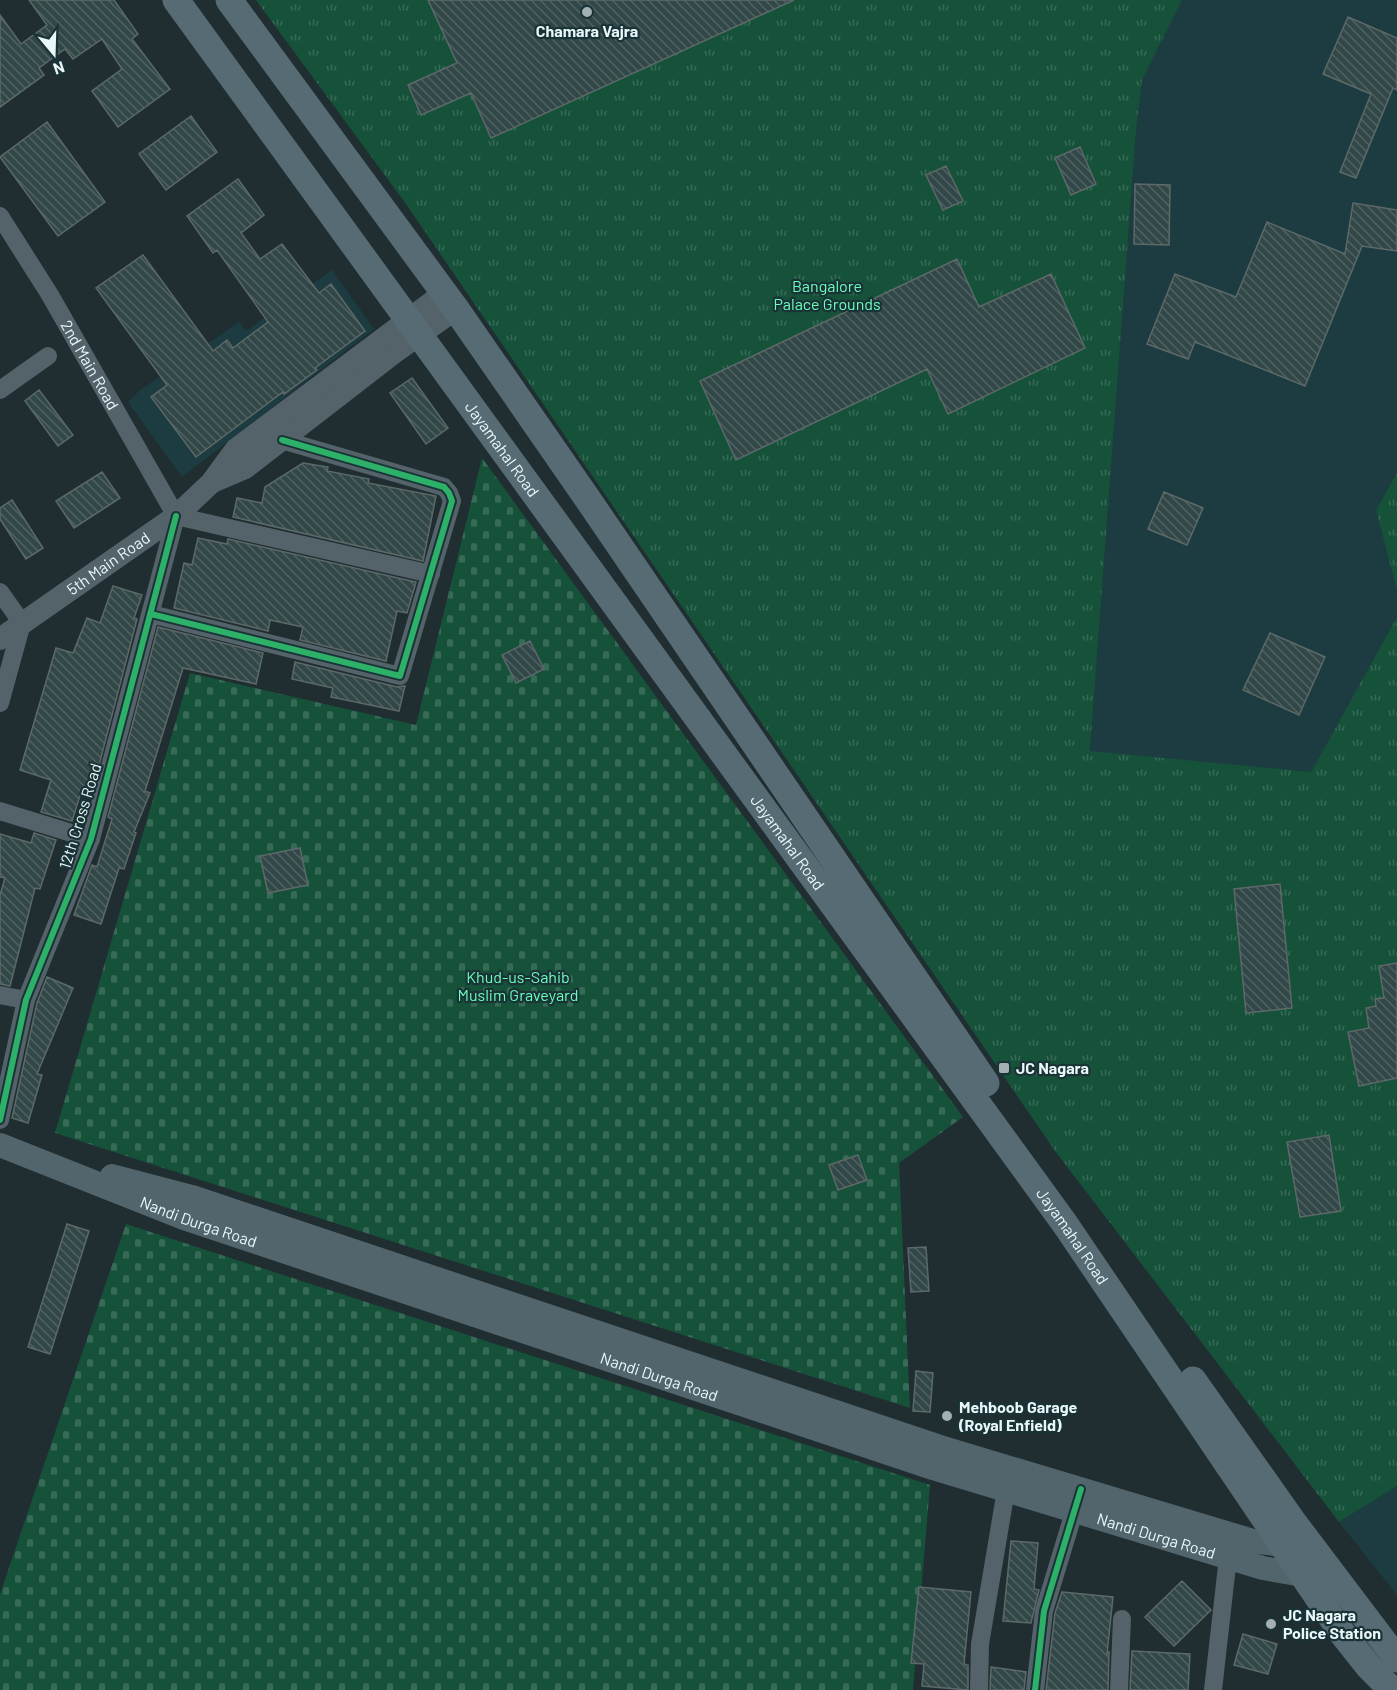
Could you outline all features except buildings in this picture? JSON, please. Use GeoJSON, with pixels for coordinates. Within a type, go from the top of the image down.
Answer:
{"type":"FeatureCollection","features":[{"type":"Feature","properties":{"kind":"main road","name":"Jayamahal Road"},"geometry":{"type":"LineString","coordinates":[[176,0],[1315,1571],[1397,1659]]}},
{"type":"Feature","properties":{"kind":"main road","name":"Jayamahal Road"},"geometry":{"type":"LineString","coordinates":[[229,0],[450,301],[587,498],[1294,1542]]}},
{"type":"Feature","properties":{"kind":"main road","name":"Nandi Durga Road"},"geometry":{"type":"LineString","coordinates":[[0,1145],[184,1218],[911,1461],[1006,1490],[1078,1499],[1253,1541],[1294,1542]]}},
{"type":"Feature","properties":{"kind":"main road","name":"Nandi Durga Road"},"geometry":{"type":"LineString","coordinates":[[0,1145],[192,1197],[940,1447],[1228,1557],[1263,1568],[1315,1571]]}},
{"type":"Feature","properties":{"kind":"main road","name":"Jayamahal Road"},"geometry":{"type":"LineString","coordinates":[[1315,1571],[1362,1659],[1392,1690]]}},
{"type":"Feature","properties":{"kind":"street","name":"2nd Main Road"},"geometry":{"type":"LineString","coordinates":[[0,216],[6,239],[50,295],[176,516]]}},
{"type":"Feature","properties":{"kind":"street"},"geometry":{"type":"LineString","coordinates":[[414,327],[450,301]]}},
{"type":"Feature","properties":{"kind":"street","name":"5th Main Road"},"geometry":{"type":"LineString","coordinates":[[211,483],[245,468],[282,440],[414,327]]}},
{"type":"Feature","properties":{"kind":"street","name":"5th Main Road"},"geometry":{"type":"LineString","coordinates":[[0,639],[176,516],[211,483],[236,449],[414,327]]}},
{"type":"Feature","properties":{"kind":"street"},"geometry":{"type":"LineString","coordinates":[[0,390],[48,356]]}},
{"type":"Feature","properties":{"kind":"street"},"geometry":{"type":"LineString","coordinates":[[151,614],[400,676],[452,501],[449,493],[444,487],[282,440]]}},
{"type":"Feature","properties":{"kind":"street"},"geometry":{"type":"LineString","coordinates":[[176,516],[431,574]]}},
{"type":"Feature","properties":{"kind":"street","name":"12th Cross Road"},"geometry":{"type":"LineString","coordinates":[[0,1120],[26,1000],[91,839],[176,516]]}},
{"type":"Feature","properties":{"kind":"street"},"geometry":{"type":"LineString","coordinates":[[0,592],[22,623],[0,703]]}},
{"type":"Feature","properties":{"kind":"street"},"geometry":{"type":"LineString","coordinates":[[0,811],[91,839]]}},
{"type":"Feature","properties":{"kind":"street"},"geometry":{"type":"LineString","coordinates":[[0,995],[26,1000]]}},
{"type":"Feature","properties":{"kind":"street"},"geometry":{"type":"LineString","coordinates":[[979,1690],[980,1644],[1006,1490]]}},
{"type":"Feature","properties":{"kind":"street"},"geometry":{"type":"LineString","coordinates":[[1035,1690],[1044,1611],[1078,1499]]}},
{"type":"Feature","properties":{"kind":"street"},"geometry":{"type":"LineString","coordinates":[[1213,1690],[1228,1557]]}},
{"type":"Feature","properties":{"kind":"street"},"geometry":{"type":"LineString","coordinates":[[1119,1690],[1122,1618]]}},
{"type":"Feature","properties":{"kind":"shaded area"},"geometry":{"type":"Polygon","coordinates":[[[1182,0],[1397,0],[1397,473],[1376,510],[1397,591],[1397,617],[1311,772],[1090,752],[1136,131],[1142,80],[1182,0]]]}},
{"type":"Feature","properties":{"kind":"shaded area"},"geometry":{"type":"Polygon","coordinates":[[[332,270],[374,329],[182,477],[128,402],[139,391],[239,322],[246,331],[332,270]]]}},
{"type":"Feature","properties":{"kind":"shaded area"},"geometry":{"type":"Polygon","coordinates":[[[1397,1486],[1397,1595],[1339,1522],[1397,1486]]]}},
{"type":"Feature","properties":{"kind":"green space","name":"Bangalore Palace Grounds"},"geometry":{"type":"Polygon","coordinates":[[[256,0],[1182,0],[1142,80],[1136,131],[1090,751],[1311,772],[1397,617],[1397,1486],[1339,1522],[1055,1151],[406,204],[256,0]]]}},
{"type":"Feature","properties":{"kind":"green space","name":"Khud-us-Sahib Muslim Graveyard"},"geometry":{"type":"Polygon","coordinates":[[[482,458],[963,1117],[899,1163],[910,1408],[55,1133],[190,673],[416,725],[482,458]]]}},
{"type":"Feature","properties":{"kind":"green space"},"geometry":{"type":"Polygon","coordinates":[[[1397,473],[1397,591],[1376,510],[1397,473]]]}},
{"type":"Feature","properties":{"kind":"green space"},"geometry":{"type":"Polygon","coordinates":[[[126,1224],[930,1485],[913,1690],[0,1690],[0,1594],[126,1224]]]}},
{"type":"Feature","properties":{"kind":"cycle path"},"geometry":{"type":"LineString","coordinates":[[151,614],[400,676],[452,501],[449,493],[444,487],[282,440]]}},
{"type":"Feature","properties":{"kind":"cycle path"},"geometry":{"type":"LineString","coordinates":[[0,1120],[26,1000],[91,839],[176,516]]}},
{"type":"Feature","properties":{"kind":"cycle path"},"geometry":{"type":"LineString","coordinates":[[1035,1690],[1044,1611],[1081,1489]]}},
{"type":"Feature","properties":{"kind":"place","name":"Chamara Vajra"},"geometry":{"type":"Point","coordinates":[587,12]}},
{"type":"Feature","properties":{"kind":"place","name":"JC Nagara"},"geometry":{"type":"Point","coordinates":[1004,1068]}},
{"type":"Feature","properties":{"kind":"place","name":"Mehboob Garage (Royal Enfield)"},"geometry":{"type":"Point","coordinates":[947,1416]}},
{"type":"Feature","properties":{"kind":"place","name":"JC Nagara Police Station"},"geometry":{"type":"Point","coordinates":[1271,1624]}}]}
